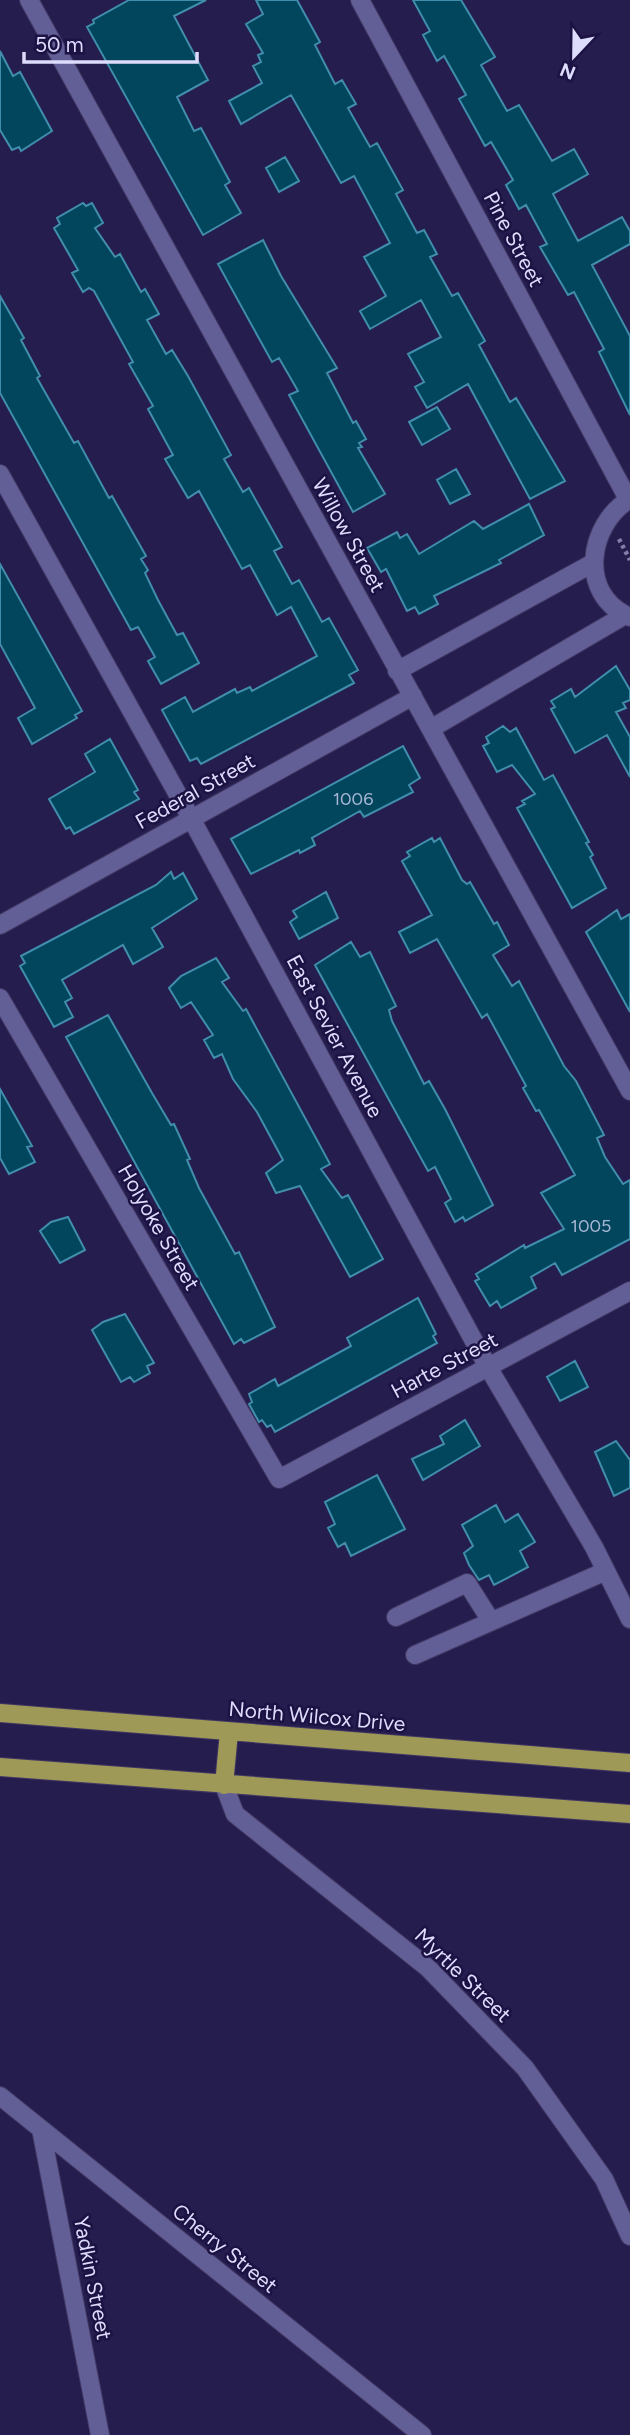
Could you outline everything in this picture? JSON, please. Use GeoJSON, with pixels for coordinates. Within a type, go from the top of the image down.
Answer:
{"type":"FeatureCollection","features":[{"type":"Feature","properties":{"kind":"main road","name":"North Wilcox Drive"},"geometry":{"type":"LineString","coordinates":[[0,1713],[630,1763]]}},
{"type":"Feature","properties":{"kind":"main road"},"geometry":{"type":"LineString","coordinates":[[224,1785],[229,1732]]}},
{"type":"Feature","properties":{"kind":"main road"},"geometry":{"type":"LineString","coordinates":[[0,1767],[629,1814]]}},
{"type":"Feature","properties":{"kind":"street","name":"Willow Street"},"geometry":{"type":"LineString","coordinates":[[29,0],[397,671],[432,727],[630,1091]]}},
{"type":"Feature","properties":{"kind":"street","name":"Pine Street"},"geometry":{"type":"LineString","coordinates":[[360,0],[629,499]]}},
{"type":"Feature","properties":{"kind":"street","name":"East Sevier Avenue"},"geometry":{"type":"LineString","coordinates":[[0,474],[192,820],[488,1367],[606,1571],[630,1619]]}},
{"type":"Feature","properties":{"kind":"street"},"geometry":{"type":"LineString","coordinates":[[432,727],[628,616],[609,601],[598,583],[593,563],[594,544],[601,526],[613,511],[629,499]]}},
{"type":"Feature","properties":{"kind":"street"},"geometry":{"type":"LineString","coordinates":[[397,671],[593,563]]}},
{"type":"Feature","properties":{"kind":"street","name":"Federal Street"},"geometry":{"type":"LineString","coordinates":[[0,925],[413,696]]}},
{"type":"Feature","properties":{"kind":"street","name":"Holyoke Street"},"geometry":{"type":"LineString","coordinates":[[0,998],[279,1479]]}},
{"type":"Feature","properties":{"kind":"street","name":"Harte Street"},"geometry":{"type":"LineString","coordinates":[[279,1479],[630,1291]]}},
{"type":"Feature","properties":{"kind":"street"},"geometry":{"type":"LineString","coordinates":[[415,1655],[606,1571]]}},
{"type":"Feature","properties":{"kind":"street"},"geometry":{"type":"LineString","coordinates":[[396,1617],[467,1583],[491,1621]]}},
{"type":"Feature","properties":{"kind":"street","name":"Myrtle Street"},"geometry":{"type":"LineString","coordinates":[[224,1785],[235,1814],[428,1968],[525,2068],[604,2179],[630,2236]]}},
{"type":"Feature","properties":{"kind":"street","name":"Cherry Street"},"geometry":{"type":"LineString","coordinates":[[0,2096],[422,2435]]}},
{"type":"Feature","properties":{"kind":"street","name":"Yadkin Street"},"geometry":{"type":"LineString","coordinates":[[41,2129],[100,2435]]}},
{"type":"Feature","properties":{"kind":"building"},"geometry":{"type":"Polygon","coordinates":[[[129,0],[206,0],[174,16],[208,80],[177,97],[194,131],[201,128],[230,182],[225,185],[241,213],[203,235],[87,27],[94,23],[93,20],[129,0]]]}},
{"type":"Feature","properties":{"kind":"building"},"geometry":{"type":"Polygon","coordinates":[[[256,0],[297,0],[320,42],[315,45],[335,84],[342,80],[356,104],[348,108],[370,147],[377,143],[403,190],[396,194],[417,233],[424,230],[437,254],[430,257],[452,296],[458,293],[485,341],[479,345],[510,402],[516,398],[565,481],[530,499],[468,384],[427,408],[415,387],[424,382],[408,354],[441,337],[421,300],[370,329],[360,311],[386,296],[364,257],[390,243],[354,176],[341,183],[291,95],[241,124],[229,101],[262,83],[253,66],[261,62],[258,55],[263,53],[246,24],[263,14],[256,0]]]}},
{"type":"Feature","properties":{"kind":"building"},"geometry":{"type":"Polygon","coordinates":[[[413,0],[461,0],[495,57],[481,65],[507,111],[519,105],[552,161],[574,149],[588,174],[553,194],[578,241],[622,217],[630,231],[630,244],[592,265],[630,336],[630,415],[599,352],[604,349],[574,292],[568,295],[540,247],[547,244],[526,205],[519,209],[506,185],[513,180],[491,142],[485,146],[459,99],[466,95],[444,56],[437,61],[423,35],[430,31],[413,0]]]}},
{"type":"Feature","properties":{"kind":"building"},"geometry":{"type":"Polygon","coordinates":[[[0,51],[13,76],[20,72],[52,131],[21,151],[19,147],[12,150],[0,130],[0,51]]]}},
{"type":"Feature","properties":{"kind":"building"},"geometry":{"type":"Polygon","coordinates":[[[285,157],[299,181],[279,192],[266,168],[285,157]]]}},
{"type":"Feature","properties":{"kind":"building"},"geometry":{"type":"Polygon","coordinates":[[[83,203],[86,206],[92,203],[103,223],[95,228],[115,257],[120,254],[141,292],[145,289],[159,314],[147,320],[166,354],[172,350],[188,376],[231,455],[224,459],[243,492],[249,488],[282,547],[274,551],[292,584],[299,580],[322,622],[329,618],[358,670],[349,675],[354,683],[201,764],[197,758],[190,761],[162,710],[185,697],[193,712],[235,689],[237,693],[250,687],[252,691],[317,656],[291,607],[277,615],[250,565],[242,569],[199,491],[188,498],[165,459],[173,455],[148,409],[153,406],[129,364],[133,362],[94,291],[89,288],[83,292],[72,273],[78,270],[54,228],[60,224],[57,218],[83,203]]]}},
{"type":"Feature","properties":{"kind":"building"},"geometry":{"type":"Polygon","coordinates":[[[263,240],[281,276],[337,368],[327,373],[353,423],[356,421],[366,439],[359,443],[362,447],[358,448],[385,494],[353,512],[289,395],[298,391],[279,358],[272,362],[218,264],[263,240]]]}},
{"type":"Feature","properties":{"kind":"building"},"geometry":{"type":"Polygon","coordinates":[[[0,296],[24,338],[21,340],[40,376],[37,378],[74,443],[78,441],[109,498],[112,496],[146,556],[141,559],[148,570],[145,573],[158,600],[177,635],[183,633],[199,663],[161,684],[148,661],[155,657],[138,627],[131,630],[0,393],[0,296]]]}},
{"type":"Feature","properties":{"kind":"building"},"geometry":{"type":"Polygon","coordinates":[[[437,407],[450,429],[422,445],[409,422],[437,407]]]}},
{"type":"Feature","properties":{"kind":"building"},"geometry":{"type":"Polygon","coordinates":[[[456,469],[470,494],[450,504],[437,480],[456,469]]]}},
{"type":"Feature","properties":{"kind":"building"},"geometry":{"type":"Polygon","coordinates":[[[529,504],[544,535],[499,560],[501,563],[434,596],[438,604],[419,614],[415,607],[407,611],[386,569],[381,572],[367,548],[397,532],[400,538],[407,534],[419,554],[474,521],[483,529],[529,504]]]}},
{"type":"Feature","properties":{"kind":"building"},"geometry":{"type":"Polygon","coordinates":[[[0,564],[82,711],[75,715],[77,718],[32,744],[18,718],[35,708],[0,644],[0,564]]]}},
{"type":"Feature","properties":{"kind":"building"},"geometry":{"type":"Polygon","coordinates":[[[616,666],[630,690],[630,700],[623,703],[626,708],[616,712],[630,737],[630,777],[607,735],[575,753],[551,709],[555,707],[551,701],[571,689],[575,697],[616,666]]]}},
{"type":"Feature","properties":{"kind":"building"},"geometry":{"type":"Polygon","coordinates":[[[503,726],[510,732],[516,728],[544,780],[553,775],[589,842],[586,843],[593,855],[590,857],[606,888],[572,908],[517,808],[525,804],[522,801],[535,794],[512,765],[497,772],[483,746],[489,743],[486,737],[503,726]]]}},
{"type":"Feature","properties":{"kind":"building"},"geometry":{"type":"Polygon","coordinates":[[[110,739],[138,790],[134,792],[139,799],[74,834],[70,827],[66,829],[49,799],[95,772],[85,754],[110,739]]]}},
{"type":"Feature","properties":{"kind":"building"},"geometry":{"type":"Polygon","coordinates":[[[403,746],[420,778],[409,785],[413,792],[364,817],[360,811],[312,838],[315,845],[251,874],[231,839],[403,746]]]}},
{"type":"Feature","properties":{"kind":"building"},"geometry":{"type":"Polygon","coordinates":[[[432,838],[434,842],[440,838],[462,880],[467,884],[470,882],[494,924],[497,922],[509,945],[493,955],[512,986],[519,981],[564,1066],[576,1081],[604,1135],[597,1138],[605,1157],[623,1184],[630,1180],[630,1239],[562,1275],[555,1263],[531,1277],[536,1288],[501,1308],[497,1301],[490,1306],[475,1281],[479,1279],[476,1274],[524,1245],[525,1248],[564,1229],[541,1193],[575,1175],[539,1110],[536,1111],[523,1088],[526,1086],[487,1014],[482,1018],[437,939],[410,953],[399,932],[432,915],[402,861],[410,856],[407,852],[432,838]]]}},
{"type":"Feature","properties":{"kind":"building"},"geometry":{"type":"Polygon","coordinates":[[[171,872],[174,879],[183,873],[197,899],[152,928],[163,947],[133,964],[123,945],[62,980],[72,998],[65,1002],[73,1017],[54,1027],[20,966],[25,963],[21,956],[156,885],[171,872]]]}},
{"type":"Feature","properties":{"kind":"building"},"geometry":{"type":"Polygon","coordinates":[[[326,892],[338,918],[299,939],[290,922],[297,917],[293,911],[326,892]]]}},
{"type":"Feature","properties":{"kind":"building"},"geometry":{"type":"Polygon","coordinates":[[[617,910],[621,919],[630,914],[630,1012],[586,932],[617,910]]]}},
{"type":"Feature","properties":{"kind":"building"},"geometry":{"type":"Polygon","coordinates":[[[351,942],[360,957],[370,952],[396,1006],[389,1010],[392,1021],[424,1084],[429,1081],[445,1109],[493,1205],[465,1221],[463,1217],[455,1222],[445,1203],[451,1199],[435,1167],[428,1171],[315,965],[351,942]]]}},
{"type":"Feature","properties":{"kind":"building"},"geometry":{"type":"Polygon","coordinates":[[[216,958],[229,978],[222,982],[243,1011],[246,1009],[330,1164],[321,1169],[342,1198],[348,1195],[383,1259],[350,1277],[300,1186],[276,1193],[266,1173],[283,1160],[257,1112],[233,1079],[222,1054],[214,1058],[204,1040],[213,1035],[191,1002],[181,1008],[169,988],[181,976],[216,958]]]}},
{"type":"Feature","properties":{"kind":"building"},"geometry":{"type":"Polygon","coordinates":[[[108,1015],[171,1125],[174,1124],[190,1159],[187,1160],[199,1188],[235,1254],[239,1252],[275,1327],[244,1343],[241,1339],[234,1344],[66,1037],[108,1015]]]}},
{"type":"Feature","properties":{"kind":"building"},"geometry":{"type":"Polygon","coordinates":[[[0,1089],[32,1146],[27,1147],[35,1162],[9,1174],[0,1158],[0,1089]]]}},
{"type":"Feature","properties":{"kind":"building"},"geometry":{"type":"Polygon","coordinates":[[[68,1217],[85,1250],[60,1263],[40,1231],[51,1222],[68,1217]]]}},
{"type":"Feature","properties":{"kind":"building"},"geometry":{"type":"Polygon","coordinates":[[[418,1298],[436,1334],[433,1336],[437,1343],[275,1432],[271,1425],[267,1427],[262,1420],[259,1422],[249,1404],[252,1402],[249,1394],[275,1379],[278,1386],[351,1346],[347,1338],[418,1298]]]}},
{"type":"Feature","properties":{"kind":"building"},"geometry":{"type":"Polygon","coordinates":[[[125,1314],[154,1363],[147,1366],[150,1373],[134,1382],[130,1377],[121,1382],[92,1330],[103,1322],[125,1314]]]}},
{"type":"Feature","properties":{"kind":"building"},"geometry":{"type":"Polygon","coordinates":[[[575,1361],[588,1387],[560,1401],[547,1377],[575,1361]]]}},
{"type":"Feature","properties":{"kind":"building"},"geometry":{"type":"Polygon","coordinates":[[[465,1420],[480,1446],[423,1480],[412,1459],[444,1444],[440,1436],[465,1420]]]}},
{"type":"Feature","properties":{"kind":"building"},"geometry":{"type":"Polygon","coordinates":[[[616,1441],[630,1460],[630,1488],[614,1496],[595,1452],[616,1441]]]}},
{"type":"Feature","properties":{"kind":"building"},"geometry":{"type":"Polygon","coordinates":[[[377,1475],[405,1529],[351,1556],[345,1543],[338,1547],[328,1528],[335,1524],[325,1502],[377,1475]]]}},
{"type":"Feature","properties":{"kind":"building"},"geometry":{"type":"Polygon","coordinates":[[[496,1505],[505,1522],[518,1514],[535,1542],[520,1551],[528,1567],[494,1585],[489,1575],[479,1580],[469,1565],[464,1553],[473,1546],[462,1525],[496,1505]]]}}]}
